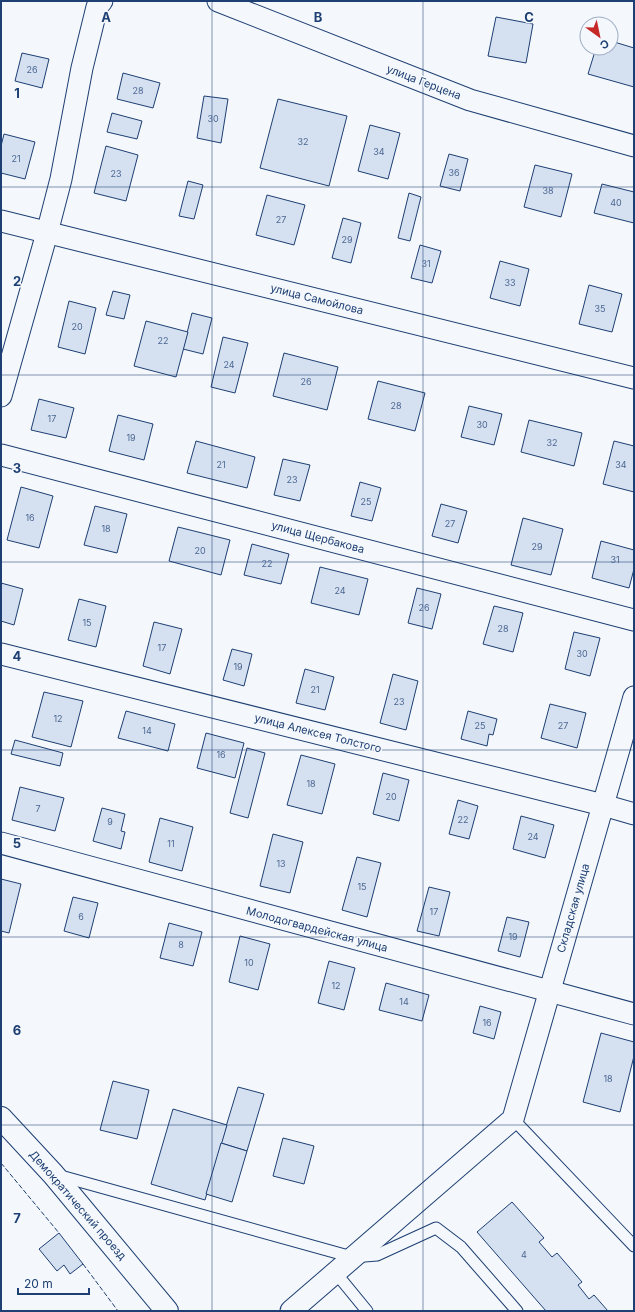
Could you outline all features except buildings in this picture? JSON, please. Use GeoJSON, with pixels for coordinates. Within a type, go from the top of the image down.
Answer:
{"type":"FeatureCollection","features":[{"type":"Feature","properties":{"kind":"main road","name":"Демократический проезд"},"geometry":{"type":"LineString","coordinates":[[1,1118],[53,1174],[168,1311]]}},
{"type":"Feature","properties":{"kind":"street"},"geometry":{"type":"LineString","coordinates":[[1,396],[61,179],[82,68],[97,7],[102,1]]}},
{"type":"Feature","properties":{"kind":"street","name":"улица Герцена"},"geometry":{"type":"LineString","coordinates":[[218,1],[470,100],[634,146]]}},
{"type":"Feature","properties":{"kind":"street","name":"улица Самойлова"},"geometry":{"type":"LineString","coordinates":[[1,221],[634,378]]}},
{"type":"Feature","properties":{"kind":"street","name":"улица Щербакова"},"geometry":{"type":"LineString","coordinates":[[1,455],[634,620]]}},
{"type":"Feature","properties":{"kind":"street","name":"улица Алексея Толстого"},"geometry":{"type":"LineString","coordinates":[[1,654],[634,814]]}},
{"type":"Feature","properties":{"kind":"street","name":"Складская улица"},"geometry":{"type":"LineString","coordinates":[[512,1119],[634,697]]}},
{"type":"Feature","properties":{"kind":"street","name":"Молодогвардейская улица"},"geometry":{"type":"LineString","coordinates":[[1,843],[634,1014]]}},
{"type":"Feature","properties":{"kind":"street"},"geometry":{"type":"LineString","coordinates":[[291,1311],[512,1119]]}},
{"type":"Feature","properties":{"kind":"lane"},"geometry":{"type":"LineString","coordinates":[[512,1119],[634,1246]]}},
{"type":"Feature","properties":{"kind":"lane"},"geometry":{"type":"LineString","coordinates":[[53,1174],[352,1257],[377,1255],[436,1228],[461,1247],[517,1311]]}},
{"type":"Feature","properties":{"kind":"lane"},"geometry":{"type":"LineString","coordinates":[[335,1272],[367,1311]]}},
{"type":"Feature","properties":{"kind":"fence"},"geometry":{"type":"LineString","coordinates":[[1,1163],[59,1233]]}},
{"type":"Feature","properties":{"kind":"fence"},"geometry":{"type":"LineString","coordinates":[[83,1264],[118,1311]]}}]}
